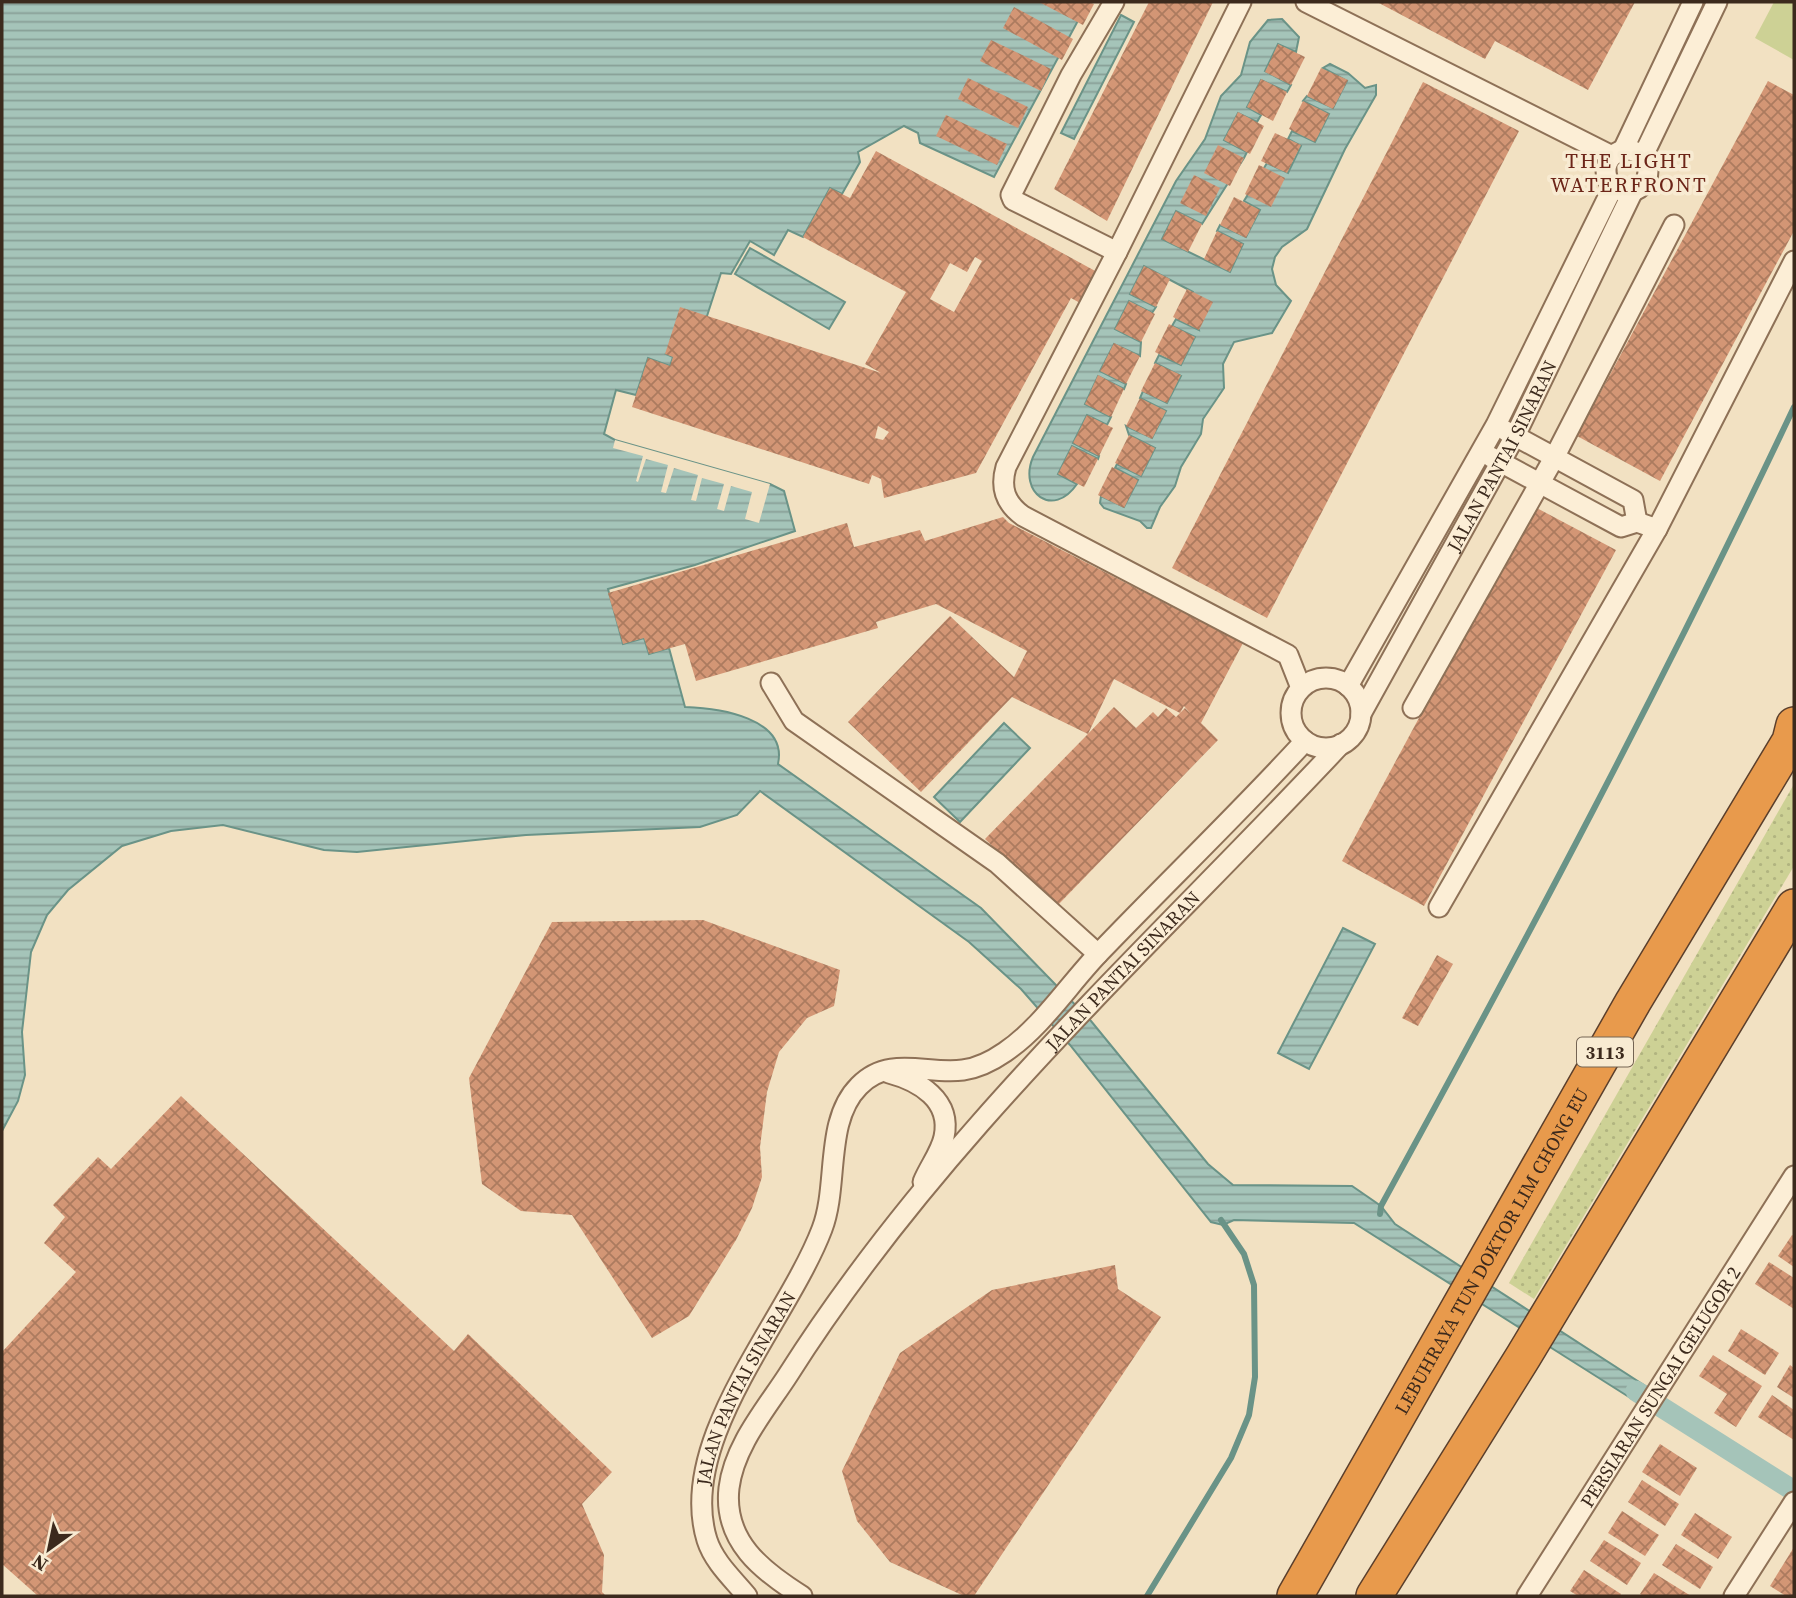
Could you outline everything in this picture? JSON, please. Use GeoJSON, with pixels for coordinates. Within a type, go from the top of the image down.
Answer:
{"type":"FeatureCollection","features":[{"type":"Feature","properties":{"kind":"highway","name":"LEBUHRAYA TUN DOKTOR LIM CHONG EU"},"geometry":{"type":"LineString","coordinates":[[1295,1596],[1633,1002],[1793,733]]}},
{"type":"Feature","properties":{"kind":"highway"},"geometry":{"type":"LineString","coordinates":[[1374,1596],[1523,1357],[1794,907]]}},
{"type":"Feature","properties":{"kind":"street"},"geometry":{"type":"LineString","coordinates":[[1114,2],[1071,75],[1011,195],[1013,200],[1117,252]]}},
{"type":"Feature","properties":{"kind":"street"},"geometry":{"type":"LineString","coordinates":[[1241,2],[1006,467],[1002,482],[1005,496],[1012,508],[1023,516],[1288,655],[1301,688]]}},
{"type":"Feature","properties":{"kind":"street"},"geometry":{"type":"LineString","coordinates":[[1306,2],[1617,153],[1643,156]]}},
{"type":"Feature","properties":{"kind":"street"},"geometry":{"type":"LineString","coordinates":[[1693,2],[1606,175],[1613,187],[1633,191],[1648,176],[1643,156],[1717,2]]}},
{"type":"Feature","properties":{"kind":"street","name":"JALAN PANTAI SINARAN"},"geometry":{"type":"LineString","coordinates":[[1348,685],[1496,425],[1613,187]]}},
{"type":"Feature","properties":{"kind":"street","name":"JALAN PANTAI SINARAN"},"geometry":{"type":"LineString","coordinates":[[1360,714],[1516,436],[1633,191]]}},
{"type":"Feature","properties":{"kind":"street"},"geometry":{"type":"LineString","coordinates":[[1413,708],[1555,458],[1674,225]]}},
{"type":"Feature","properties":{"kind":"street"},"geometry":{"type":"LineString","coordinates":[[1439,907],[1657,529],[1794,261]]}},
{"type":"Feature","properties":{"kind":"street"},"geometry":{"type":"LineString","coordinates":[[1496,425],[1633,500],[1637,522]]}},
{"type":"Feature","properties":{"kind":"street"},"geometry":{"type":"LineString","coordinates":[[1481,451],[1621,527],[1637,522],[1657,529]]}},
{"type":"Feature","properties":{"kind":"street"},"geometry":{"type":"LineString","coordinates":[[1317,678],[1328,678],[1348,685],[1355,694],[1360,714],[1355,732],[1341,744],[1322,747],[1305,741],[1293,725],[1291,716],[1294,698],[1301,688],[1317,678]]}},
{"type":"Feature","properties":{"kind":"street"},"geometry":{"type":"LineString","coordinates":[[771,683],[794,721],[997,863],[1098,954]]}},
{"type":"Feature","properties":{"kind":"street","name":"JALAN PANTAI SINARAN"},"geometry":{"type":"LineString","coordinates":[[747,1596],[716,1560],[707,1539],[701,1495],[710,1447],[726,1410],[805,1271],[824,1225],[841,1115],[858,1086],[870,1077],[898,1066],[961,1070],[981,1066],[1013,1046],[1098,954],[1305,741]]}},
{"type":"Feature","properties":{"kind":"street","name":"JALAN PANTAI SINARAN"},"geometry":{"type":"LineString","coordinates":[[802,1596],[757,1566],[743,1548],[730,1509],[732,1469],[744,1444],[828,1311],[874,1247],[1046,1049],[1341,744]]}},
{"type":"Feature","properties":{"kind":"street","name":"JALAN PANTAI SINARAN"},"geometry":{"type":"LineString","coordinates":[[885,1072],[905,1077],[932,1094],[941,1106],[945,1121],[942,1144],[912,1205]]}},
{"type":"Feature","properties":{"kind":"street","name":"PERSIARAN SUNGAI GELUGOR 2"},"geometry":{"type":"LineString","coordinates":[[1527,1596],[1794,1176]]}},
{"type":"Feature","properties":{"kind":"street"},"geometry":{"type":"LineString","coordinates":[[1734,1596],[1792,1509]]}},
{"type":"Feature","properties":{"kind":"green space"},"geometry":{"type":"Polygon","coordinates":[[[1774,2],[1794,2],[1794,60],[1755,38],[1774,2]]]}},
{"type":"Feature","properties":{"kind":"green space"},"geometry":{"type":"Polygon","coordinates":[[[1794,784],[1794,866],[1534,1299],[1509,1283],[1794,784]]]}},
{"type":"Feature","properties":{"kind":"water"},"geometry":{"type":"Polygon","coordinates":[[[2,2],[1088,2],[994,177],[920,143],[918,133],[904,126],[858,152],[860,162],[842,194],[830,188],[803,237],[788,230],[774,255],[750,241],[731,274],[721,273],[707,316],[666,354],[673,357],[670,366],[648,358],[636,395],[616,390],[604,434],[615,440],[770,484],[784,491],[795,531],[695,565],[608,589],[623,644],[644,638],[649,654],[669,648],[685,707],[732,713],[762,726],[772,736],[778,748],[778,764],[981,908],[1091,1021],[1208,1164],[1233,1185],[1352,1186],[1381,1206],[1395,1224],[1650,1389],[1640,1404],[1354,1223],[1234,1220],[1223,1225],[1211,1222],[1070,1045],[1021,989],[969,942],[760,791],[737,815],[700,827],[526,835],[357,852],[324,850],[223,825],[171,831],[122,846],[68,890],[47,915],[31,952],[22,1032],[25,1075],[18,1101],[2,1131],[2,2]]]}},
{"type":"Feature","properties":{"kind":"water"},"geometry":{"type":"Polygon","coordinates":[[[1121,15],[1134,22],[1074,139],[1061,133],[1121,15]]]}},
{"type":"Feature","properties":{"kind":"water"},"geometry":{"type":"Polygon","coordinates":[[[1282,19],[1299,37],[1296,52],[1278,44],[1265,71],[1291,85],[1287,92],[1261,80],[1247,107],[1261,115],[1257,122],[1238,113],[1224,140],[1247,152],[1244,158],[1202,224],[1176,211],[1162,239],[1230,272],[1243,244],[1217,231],[1220,225],[1246,237],[1260,210],[1244,201],[1267,163],[1288,173],[1301,146],[1288,139],[1292,131],[1315,142],[1329,114],[1303,101],[1307,96],[1333,108],[1347,81],[1323,68],[1330,64],[1348,73],[1365,88],[1376,85],[1376,95],[1345,149],[1307,229],[1282,247],[1275,257],[1272,269],[1276,285],[1291,301],[1272,333],[1234,342],[1223,364],[1224,388],[1203,419],[1201,434],[1181,467],[1175,486],[1160,507],[1151,528],[1147,528],[1140,521],[1104,508],[1100,503],[1101,496],[1124,507],[1138,480],[1115,468],[1117,464],[1141,476],[1155,448],[1129,435],[1126,426],[1152,438],[1166,411],[1140,398],[1143,391],[1167,403],[1181,376],[1155,363],[1159,355],[1181,365],[1195,337],[1172,326],[1176,319],[1199,330],[1193,292],[1144,266],[1130,294],[1156,307],[1152,313],[1129,301],[1115,329],[1141,342],[1140,356],[1114,344],[1100,371],[1126,384],[1124,389],[1098,376],[1085,404],[1111,417],[1107,425],[1087,415],[1073,443],[1099,456],[1098,459],[1072,446],[1058,474],[1077,484],[1058,500],[1040,497],[1030,481],[1033,457],[1176,181],[1205,139],[1221,96],[1241,75],[1250,42],[1268,20],[1282,19]]]}},
{"type":"Feature","properties":{"kind":"water"},"geometry":{"type":"Polygon","coordinates":[[[750,248],[845,302],[829,329],[735,274],[750,248]]]}},
{"type":"Feature","properties":{"kind":"water"},"geometry":{"type":"Polygon","coordinates":[[[1004,723],[1030,748],[960,822],[934,797],[1004,723]]]}},
{"type":"Feature","properties":{"kind":"water"},"geometry":{"type":"Polygon","coordinates":[[[1343,928],[1375,944],[1309,1069],[1278,1053],[1343,928]]]}},
{"type":"Feature","properties":{"kind":"pier"},"geometry":{"type":"Polygon","coordinates":[[[615,440],[770,484],[759,523],[745,519],[752,492],[731,486],[724,511],[717,509],[724,484],[702,478],[696,501],[691,500],[698,475],[674,468],[666,493],[661,492],[668,465],[646,459],[638,482],[636,481],[643,456],[613,448],[615,440]]]}},
{"type":"Feature","properties":{"kind":"building"},"geometry":{"type":"Polygon","coordinates":[[[1039,2],[1089,2],[1094,4],[1083,25],[1039,2]]]}},
{"type":"Feature","properties":{"kind":"building"},"geometry":{"type":"Polygon","coordinates":[[[1149,2],[1213,2],[1107,221],[1054,189],[1149,2]]]}},
{"type":"Feature","properties":{"kind":"building"},"geometry":{"type":"Polygon","coordinates":[[[1377,2],[1635,2],[1588,90],[1495,41],[1485,59],[1377,2]]]}},
{"type":"Feature","properties":{"kind":"building"},"geometry":{"type":"Polygon","coordinates":[[[1014,7],[1073,39],[1062,60],[1003,28],[1014,7]]]}},
{"type":"Feature","properties":{"kind":"building"},"geometry":{"type":"Polygon","coordinates":[[[991,40],[1051,69],[1041,91],[980,61],[991,40]]]}},
{"type":"Feature","properties":{"kind":"building"},"geometry":{"type":"Polygon","coordinates":[[[1278,44],[1305,57],[1291,85],[1265,72],[1278,44]]]}},
{"type":"Feature","properties":{"kind":"building"},"geometry":{"type":"Polygon","coordinates":[[[1321,68],[1348,80],[1333,109],[1307,96],[1321,68]]]}},
{"type":"Feature","properties":{"kind":"building"},"geometry":{"type":"Polygon","coordinates":[[[968,78],[1028,107],[1018,128],[958,99],[968,78]]]}},
{"type":"Feature","properties":{"kind":"building"},"geometry":{"type":"Polygon","coordinates":[[[1261,79],[1287,92],[1273,121],[1247,107],[1261,79]]]}},
{"type":"Feature","properties":{"kind":"building"},"geometry":{"type":"Polygon","coordinates":[[[1768,81],[1794,95],[1794,231],[1660,481],[1577,436],[1768,81]]]}},
{"type":"Feature","properties":{"kind":"building"},"geometry":{"type":"Polygon","coordinates":[[[1423,82],[1519,131],[1267,618],[1172,568],[1423,82]]]}},
{"type":"Feature","properties":{"kind":"building"},"geometry":{"type":"Polygon","coordinates":[[[1303,101],[1329,114],[1315,142],[1289,129],[1303,101]]]}},
{"type":"Feature","properties":{"kind":"building"},"geometry":{"type":"Polygon","coordinates":[[[1238,112],[1264,126],[1250,154],[1224,140],[1238,112]]]}},
{"type":"Feature","properties":{"kind":"building"},"geometry":{"type":"Polygon","coordinates":[[[946,115],[1007,144],[997,165],[936,136],[946,115]]]}},
{"type":"Feature","properties":{"kind":"building"},"geometry":{"type":"Polygon","coordinates":[[[1275,133],[1301,145],[1287,173],[1261,161],[1275,133]]]}},
{"type":"Feature","properties":{"kind":"building"},"geometry":{"type":"Polygon","coordinates":[[[1218,145],[1244,158],[1230,186],[1204,173],[1218,145]]]}},
{"type":"Feature","properties":{"kind":"building"},"geometry":{"type":"Polygon","coordinates":[[[876,151],[1097,272],[1080,303],[1071,298],[976,473],[884,498],[881,479],[872,475],[869,484],[632,407],[648,358],[670,366],[673,357],[665,354],[680,307],[881,373],[865,364],[906,292],[803,237],[830,188],[850,198],[876,151]],[[975,257],[967,272],[950,263],[930,299],[954,312],[982,261],[975,257]],[[878,426],[875,438],[883,440],[889,432],[878,426]]]}},
{"type":"Feature","properties":{"kind":"building"},"geometry":{"type":"Polygon","coordinates":[[[1259,165],[1285,178],[1271,207],[1245,194],[1259,165]]]}},
{"type":"Feature","properties":{"kind":"building"},"geometry":{"type":"Polygon","coordinates":[[[1194,175],[1220,188],[1206,216],[1180,203],[1194,175]]]}},
{"type":"Feature","properties":{"kind":"building"},"geometry":{"type":"Polygon","coordinates":[[[1234,197],[1260,210],[1246,238],[1220,225],[1234,197]]]}},
{"type":"Feature","properties":{"kind":"building"},"geometry":{"type":"Polygon","coordinates":[[[1176,211],[1202,224],[1188,252],[1162,239],[1176,211]]]}},
{"type":"Feature","properties":{"kind":"building"},"geometry":{"type":"Polygon","coordinates":[[[1217,231],[1243,244],[1230,272],[1204,259],[1217,231]]]}},
{"type":"Feature","properties":{"kind":"building"},"geometry":{"type":"Polygon","coordinates":[[[1144,266],[1170,279],[1156,307],[1130,294],[1144,266]]]}},
{"type":"Feature","properties":{"kind":"building"},"geometry":{"type":"Polygon","coordinates":[[[1187,289],[1213,302],[1199,330],[1173,317],[1187,289]]]}},
{"type":"Feature","properties":{"kind":"building"},"geometry":{"type":"Polygon","coordinates":[[[1129,301],[1155,314],[1141,342],[1115,329],[1129,301]]]}},
{"type":"Feature","properties":{"kind":"building"},"geometry":{"type":"Polygon","coordinates":[[[1169,324],[1195,337],[1181,365],[1155,352],[1169,324]]]}},
{"type":"Feature","properties":{"kind":"building"},"geometry":{"type":"Polygon","coordinates":[[[1114,343],[1140,356],[1126,384],[1100,371],[1114,343]]]}},
{"type":"Feature","properties":{"kind":"building"},"geometry":{"type":"Polygon","coordinates":[[[1155,363],[1181,375],[1167,403],[1141,391],[1155,363]]]}},
{"type":"Feature","properties":{"kind":"building"},"geometry":{"type":"Polygon","coordinates":[[[1098,375],[1124,389],[1111,417],[1085,404],[1098,375]]]}},
{"type":"Feature","properties":{"kind":"building"},"geometry":{"type":"Polygon","coordinates":[[[1140,398],[1166,411],[1152,439],[1126,426],[1140,398]]]}},
{"type":"Feature","properties":{"kind":"building"},"geometry":{"type":"Polygon","coordinates":[[[1087,415],[1113,428],[1099,456],[1073,443],[1087,415]]]}},
{"type":"Feature","properties":{"kind":"building"},"geometry":{"type":"Polygon","coordinates":[[[1129,435],[1155,448],[1141,476],[1115,463],[1129,435]]]}},
{"type":"Feature","properties":{"kind":"building"},"geometry":{"type":"Polygon","coordinates":[[[1072,446],[1098,459],[1084,487],[1058,474],[1072,446]]]}},
{"type":"Feature","properties":{"kind":"building"},"geometry":{"type":"Polygon","coordinates":[[[1112,467],[1138,480],[1124,508],[1098,495],[1112,467]]]}},
{"type":"Feature","properties":{"kind":"building"},"geometry":{"type":"Polygon","coordinates":[[[1533,506],[1616,550],[1424,906],[1342,861],[1533,506]]]}},
{"type":"Feature","properties":{"kind":"building"},"geometry":{"type":"Polygon","coordinates":[[[1003,517],[1009,523],[1243,643],[1201,723],[1218,740],[1056,907],[985,839],[1088,734],[1012,697],[921,792],[848,722],[950,616],[1014,677],[1027,651],[936,604],[876,622],[878,628],[696,681],[685,644],[649,654],[644,638],[623,644],[608,593],[847,523],[854,547],[920,530],[925,541],[1003,517]],[[1114,679],[1088,734],[1114,707],[1136,728],[1153,712],[1158,717],[1166,708],[1176,717],[1180,713],[1114,679]]]}},
{"type":"Feature","properties":{"kind":"building"},"geometry":{"type":"Polygon","coordinates":[[[703,920],[840,970],[834,1006],[807,1018],[779,1052],[767,1092],[760,1147],[762,1177],[752,1208],[736,1240],[689,1316],[652,1338],[572,1215],[521,1211],[482,1184],[469,1078],[552,922],[703,920]]]}},
{"type":"Feature","properties":{"kind":"building"},"geometry":{"type":"Polygon","coordinates":[[[1437,955],[1453,964],[1418,1026],[1402,1018],[1437,955]]]}},
{"type":"Feature","properties":{"kind":"building"},"geometry":{"type":"Polygon","coordinates":[[[181,1096],[454,1351],[468,1334],[612,1472],[582,1504],[604,1555],[602,1592],[606,1596],[38,1596],[2,1564],[2,1352],[76,1272],[44,1243],[65,1217],[53,1205],[98,1157],[111,1169],[181,1096]]]}},
{"type":"Feature","properties":{"kind":"building"},"geometry":{"type":"Polygon","coordinates":[[[1792,1235],[1794,1236],[1794,1267],[1778,1256],[1792,1235]]]}},
{"type":"Feature","properties":{"kind":"building"},"geometry":{"type":"Polygon","coordinates":[[[1769,1262],[1794,1278],[1794,1309],[1755,1284],[1769,1262]]]}},
{"type":"Feature","properties":{"kind":"building"},"geometry":{"type":"Polygon","coordinates":[[[1115,1265],[1118,1289],[1161,1317],[974,1596],[964,1596],[890,1562],[857,1521],[842,1471],[900,1353],[992,1290],[1115,1265]]]}},
{"type":"Feature","properties":{"kind":"building"},"geometry":{"type":"Polygon","coordinates":[[[1741,1329],[1779,1353],[1765,1375],[1728,1351],[1741,1329]]]}},
{"type":"Feature","properties":{"kind":"building"},"geometry":{"type":"Polygon","coordinates":[[[1713,1355],[1762,1386],[1736,1427],[1714,1413],[1727,1394],[1699,1376],[1713,1355]]]}},
{"type":"Feature","properties":{"kind":"building"},"geometry":{"type":"Polygon","coordinates":[[[1790,1365],[1794,1368],[1794,1398],[1777,1387],[1790,1365]]]}},
{"type":"Feature","properties":{"kind":"building"},"geometry":{"type":"Polygon","coordinates":[[[1772,1395],[1794,1410],[1794,1440],[1758,1417],[1772,1395]]]}},
{"type":"Feature","properties":{"kind":"building"},"geometry":{"type":"Polygon","coordinates":[[[1660,1444],[1697,1468],[1680,1496],[1642,1472],[1660,1444]]]}},
{"type":"Feature","properties":{"kind":"building"},"geometry":{"type":"Polygon","coordinates":[[[1642,1480],[1679,1504],[1665,1526],[1628,1502],[1642,1480]]]}},
{"type":"Feature","properties":{"kind":"building"},"geometry":{"type":"Polygon","coordinates":[[[1622,1511],[1659,1535],[1645,1556],[1608,1533],[1622,1511]]]}},
{"type":"Feature","properties":{"kind":"building"},"geometry":{"type":"Polygon","coordinates":[[[1695,1513],[1732,1537],[1718,1559],[1681,1535],[1695,1513]]]}},
{"type":"Feature","properties":{"kind":"building"},"geometry":{"type":"Polygon","coordinates":[[[1604,1540],[1641,1563],[1627,1585],[1590,1561],[1604,1540]]]}},
{"type":"Feature","properties":{"kind":"building"},"geometry":{"type":"Polygon","coordinates":[[[1676,1544],[1713,1567],[1700,1589],[1662,1565],[1676,1544]]]}},
{"type":"Feature","properties":{"kind":"building"},"geometry":{"type":"Polygon","coordinates":[[[1794,1547],[1794,1596],[1786,1596],[1770,1586],[1794,1547]]]}},
{"type":"Feature","properties":{"kind":"building"},"geometry":{"type":"Polygon","coordinates":[[[1584,1570],[1621,1594],[1620,1596],[1578,1596],[1570,1591],[1584,1570]]]}},
{"type":"Feature","properties":{"kind":"building"},"geometry":{"type":"Polygon","coordinates":[[[1654,1573],[1691,1596],[1643,1596],[1640,1594],[1654,1573]]]}},
{"type":"Feature","properties":{"kind":"waterway"},"geometry":{"type":"LineString","coordinates":[[1380,1214],[1381,1206],[1645,710],[1794,407]]}},
{"type":"Feature","properties":{"kind":"waterway"},"geometry":{"type":"LineString","coordinates":[[1147,1596],[1231,1458],[1249,1415],[1255,1377],[1254,1285],[1244,1254],[1221,1220]]}},
{"type":"Feature","properties":{"kind":"waterway"},"geometry":{"type":"LineString","coordinates":[[1636,1391],[1794,1491]]}},
{"type":"Feature","properties":{"kind":"district","name":"THE LIGHT WATERFRONT"},"geometry":{"type":"Point","coordinates":[1629,172]}}]}
